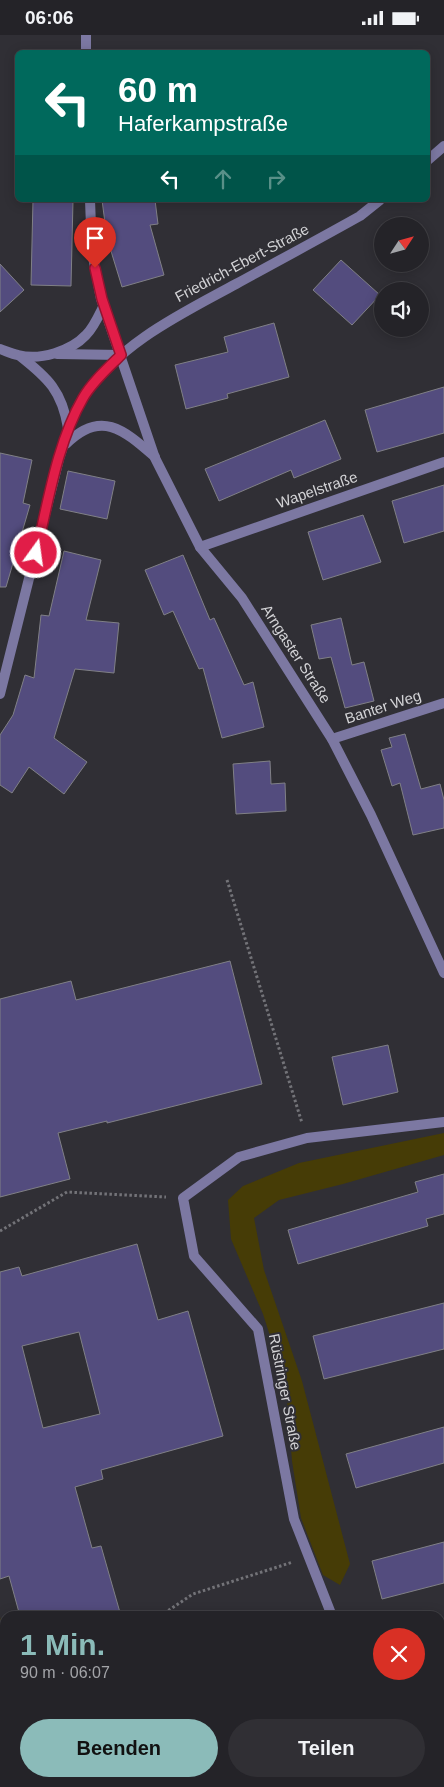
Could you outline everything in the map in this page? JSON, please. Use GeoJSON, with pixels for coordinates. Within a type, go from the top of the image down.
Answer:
{"type":"FeatureCollection","features":[{"type":"Feature","properties":{"kind":"street"},"geometry":{"type":"LineString","coordinates":[[86,35],[86,50]]}},
{"type":"Feature","properties":{"kind":"street"},"geometry":{"type":"LineString","coordinates":[[430,158],[444,146]]}},
{"type":"Feature","properties":{"kind":"street","name":"Arngaster Straße"},"geometry":{"type":"LineString","coordinates":[[90,202],[92,252],[104,305],[155,458],[200,547],[242,598],[332,739],[371,815],[444,973]]}},
{"type":"Feature","properties":{"kind":"street","name":"Friedrich-Ebert-Straße"},"geometry":{"type":"LineString","coordinates":[[0,693],[63,447],[83,397],[97,379],[121,355],[163,323],[360,216],[378,202]]}},
{"type":"Feature","properties":{"kind":"street"},"geometry":{"type":"LineString","coordinates":[[19,356],[37,357],[66,349],[87,334],[97,320],[104,305]]}},
{"type":"Feature","properties":{"kind":"street"},"geometry":{"type":"LineString","coordinates":[[0,349],[19,356],[43,374],[53,385],[66,411],[69,430]]}},
{"type":"Feature","properties":{"kind":"street"},"geometry":{"type":"LineString","coordinates":[[50,353],[121,355]]}},
{"type":"Feature","properties":{"kind":"street"},"geometry":{"type":"LineString","coordinates":[[63,447],[81,430],[92,425],[105,426],[121,431],[155,458]]}},
{"type":"Feature","properties":{"kind":"street","name":"Wapelstraße"},"geometry":{"type":"LineString","coordinates":[[200,547],[444,462]]}},
{"type":"Feature","properties":{"kind":"street","name":"Banter Weg"},"geometry":{"type":"LineString","coordinates":[[332,739],[444,703]]}},
{"type":"Feature","properties":{"kind":"street"},"geometry":{"type":"LineString","coordinates":[[182,1198],[239,1157],[307,1138],[444,1122]]}},
{"type":"Feature","properties":{"kind":"street","name":"Rüstringer Straße"},"geometry":{"type":"LineString","coordinates":[[182,1198],[194,1256],[258,1329],[294,1519],[330,1611]]}},
{"type":"Feature","properties":{"kind":"path"},"geometry":{"type":"LineString","coordinates":[[227,880],[307,1138]]}},
{"type":"Feature","properties":{"kind":"path"},"geometry":{"type":"LineString","coordinates":[[0,1231],[67,1192],[182,1198]]}},
{"type":"Feature","properties":{"kind":"path"},"geometry":{"type":"LineString","coordinates":[[168,1611],[193,1594],[308,1557]]}},
{"type":"Feature","properties":{"kind":"shaded area"},"geometry":{"type":"Polygon","coordinates":[[[444,1133],[444,1155],[279,1200],[254,1218],[264,1270],[302,1381],[350,1564],[340,1585],[323,1575],[301,1518],[292,1461],[286,1386],[263,1314],[231,1239],[228,1200],[243,1186],[299,1163],[444,1133]]]}},
{"type":"Feature","properties":{"kind":"building"},"geometry":{"type":"Polygon","coordinates":[[[33,202],[73,202],[71,286],[31,285],[33,202]]]}},
{"type":"Feature","properties":{"kind":"building"},"geometry":{"type":"Polygon","coordinates":[[[102,202],[155,202],[158,224],[150,225],[164,275],[122,287],[107,238],[102,202]]]}},
{"type":"Feature","properties":{"kind":"building"},"geometry":{"type":"Polygon","coordinates":[[[341,260],[374,290],[374,301],[352,325],[313,290],[341,260]]]}},
{"type":"Feature","properties":{"kind":"building"},"geometry":{"type":"Polygon","coordinates":[[[0,264],[24,290],[0,312],[0,264]]]}},
{"type":"Feature","properties":{"kind":"building"},"geometry":{"type":"Polygon","coordinates":[[[274,323],[289,377],[227,394],[228,398],[186,409],[175,365],[228,352],[224,337],[274,323]]]}},
{"type":"Feature","properties":{"kind":"building"},"geometry":{"type":"Polygon","coordinates":[[[444,387],[444,433],[377,452],[365,410],[444,387]]]}},
{"type":"Feature","properties":{"kind":"building"},"geometry":{"type":"Polygon","coordinates":[[[325,420],[341,459],[294,478],[291,470],[219,501],[205,469],[325,420]]]}},
{"type":"Feature","properties":{"kind":"building"},"geometry":{"type":"Polygon","coordinates":[[[0,453],[32,460],[23,503],[30,505],[6,587],[0,587],[0,453]]]}},
{"type":"Feature","properties":{"kind":"building"},"geometry":{"type":"Polygon","coordinates":[[[68,471],[115,481],[107,519],[60,509],[68,471]]]}},
{"type":"Feature","properties":{"kind":"building"},"geometry":{"type":"Polygon","coordinates":[[[444,485],[444,531],[404,543],[392,501],[444,485]]]}},
{"type":"Feature","properties":{"kind":"building"},"geometry":{"type":"Polygon","coordinates":[[[363,515],[381,562],[323,580],[308,532],[363,515]]]}},
{"type":"Feature","properties":{"kind":"building"},"geometry":{"type":"Polygon","coordinates":[[[64,551],[101,560],[86,620],[119,623],[114,673],[75,669],[54,738],[87,762],[64,794],[29,767],[12,793],[0,785],[0,735],[13,715],[25,675],[34,678],[41,615],[49,616],[64,551]]]}},
{"type":"Feature","properties":{"kind":"building"},"geometry":{"type":"Polygon","coordinates":[[[183,555],[210,620],[214,618],[244,685],[253,682],[264,727],[222,738],[203,668],[199,669],[173,611],[164,615],[145,570],[183,555]]]}},
{"type":"Feature","properties":{"kind":"building"},"geometry":{"type":"Polygon","coordinates":[[[341,618],[352,665],[364,662],[374,701],[345,708],[331,657],[319,659],[311,625],[341,618]]]}},
{"type":"Feature","properties":{"kind":"building"},"geometry":{"type":"Polygon","coordinates":[[[405,734],[421,789],[440,784],[444,800],[444,828],[413,835],[400,783],[392,786],[381,750],[392,747],[389,738],[405,734]]]}},
{"type":"Feature","properties":{"kind":"building"},"geometry":{"type":"Polygon","coordinates":[[[270,761],[271,784],[285,783],[286,811],[236,814],[233,764],[270,761]]]}},
{"type":"Feature","properties":{"kind":"building"},"geometry":{"type":"Polygon","coordinates":[[[230,961],[262,1084],[107,1123],[107,1121],[58,1133],[70,1179],[0,1197],[0,999],[71,981],[76,1000],[230,961]]]}},
{"type":"Feature","properties":{"kind":"building"},"geometry":{"type":"Polygon","coordinates":[[[388,1045],[398,1092],[343,1105],[332,1057],[388,1045]]]}},
{"type":"Feature","properties":{"kind":"building"},"geometry":{"type":"Polygon","coordinates":[[[444,1174],[444,1214],[426,1219],[428,1226],[298,1264],[288,1230],[418,1192],[415,1182],[444,1174]]]}},
{"type":"Feature","properties":{"kind":"building"},"geometry":{"type":"Polygon","coordinates":[[[137,1244],[158,1320],[188,1311],[223,1436],[101,1470],[103,1479],[75,1487],[92,1548],[101,1546],[120,1611],[19,1611],[9,1576],[0,1579],[0,1272],[19,1267],[22,1276],[137,1244]],[[79,1332],[22,1346],[43,1428],[100,1414],[79,1332]]]}},
{"type":"Feature","properties":{"kind":"building"},"geometry":{"type":"Polygon","coordinates":[[[444,1303],[444,1349],[324,1379],[313,1336],[444,1303]]]}},
{"type":"Feature","properties":{"kind":"building"},"geometry":{"type":"Polygon","coordinates":[[[444,1427],[444,1463],[356,1488],[346,1454],[444,1427]]]}},
{"type":"Feature","properties":{"kind":"building"},"geometry":{"type":"Polygon","coordinates":[[[444,1542],[444,1583],[382,1599],[372,1561],[444,1542]]]}},
{"type":"Feature","properties":{"kind":"route"},"geometry":{"type":"LineString","coordinates":[[36,553],[59,459],[71,422],[83,397],[97,379],[121,355],[102,299],[95,268]]}}]}
